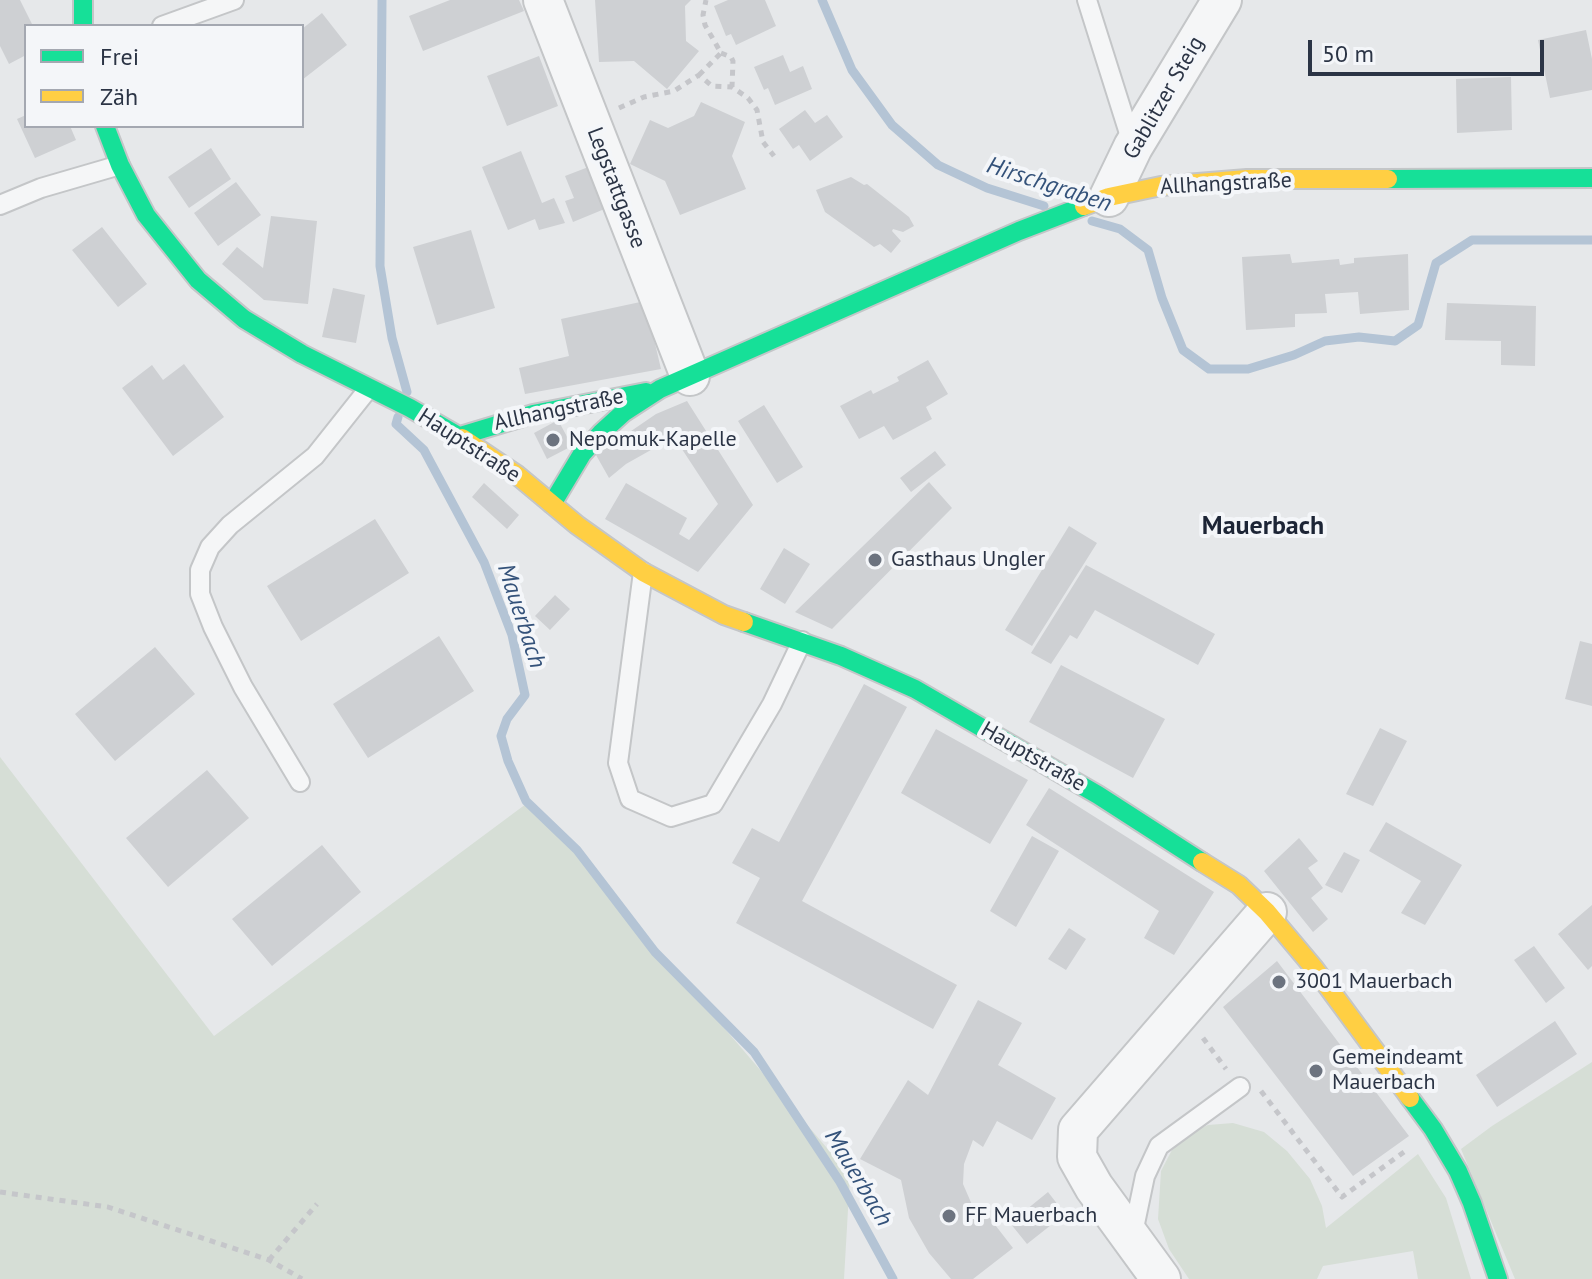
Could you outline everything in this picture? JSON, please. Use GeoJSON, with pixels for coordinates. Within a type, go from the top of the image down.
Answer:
{"type":"FeatureCollection","features":[{"type":"Feature","properties":{"kind":"main road"},"geometry":{"type":"LineString","coordinates":[[106,128],[120,165],[146,215],[179,259],[209,289],[244,319],[273,338],[369,388]]}},
{"type":"Feature","properties":{"kind":"main road","name":"Allhangstraße"},"geometry":{"type":"LineString","coordinates":[[552,504],[582,454],[601,433],[623,413],[675,382],[1019,231],[1100,200],[1161,186],[1247,179],[1592,178]]}},
{"type":"Feature","properties":{"kind":"main road","name":"Allhangstraße"},"geometry":{"type":"LineString","coordinates":[[460,436],[522,416],[675,382]]}},
{"type":"Feature","properties":{"kind":"main road","name":"Hauptstraße"},"geometry":{"type":"LineString","coordinates":[[369,388],[460,436],[643,572],[724,615],[802,641],[897,680],[1098,795],[1239,885],[1267,912],[1358,1026],[1433,1129],[1458,1171],[1472,1203],[1498,1279]]}},
{"type":"Feature","properties":{"kind":"street","name":"Legstattgasse"},"geometry":{"type":"LineString","coordinates":[[543,0],[590,122],[675,382]]}},
{"type":"Feature","properties":{"kind":"street","name":"Gablitzer Steig"},"geometry":{"type":"LineString","coordinates":[[1100,200],[1222,0]]}},
{"type":"Feature","properties":{"kind":"street"},"geometry":{"type":"LineString","coordinates":[[1161,1279],[1094,1187],[1077,1157],[1078,1130],[1267,912]]}},
{"type":"Feature","properties":{"kind":"lane"},"geometry":{"type":"LineString","coordinates":[[168,24],[234,0]]}},
{"type":"Feature","properties":{"kind":"lane"},"geometry":{"type":"LineString","coordinates":[[1087,0],[1133,147]]}},
{"type":"Feature","properties":{"kind":"lane"},"geometry":{"type":"LineString","coordinates":[[0,205],[41,188],[120,165]]}},
{"type":"Feature","properties":{"kind":"lane"},"geometry":{"type":"LineString","coordinates":[[300,782],[243,687],[213,627],[200,594],[200,570],[210,547],[230,525],[315,456],[369,388]]}},
{"type":"Feature","properties":{"kind":"lane"},"geometry":{"type":"LineString","coordinates":[[643,572],[618,763],[630,799],[671,817],[713,804],[772,704],[802,641]]}},
{"type":"Feature","properties":{"kind":"lane"},"geometry":{"type":"LineString","coordinates":[[1132,1240],[1145,1176],[1159,1146],[1240,1087]]}},
{"type":"Feature","properties":{"kind":"path"},"geometry":{"type":"LineString","coordinates":[[706,0],[705,25],[721,53],[733,61],[732,87]]}},
{"type":"Feature","properties":{"kind":"path"},"geometry":{"type":"LineString","coordinates":[[590,122],[644,97],[658,97],[674,91],[699,75],[721,53]]}},
{"type":"Feature","properties":{"kind":"path"},"geometry":{"type":"LineString","coordinates":[[699,75],[712,86],[732,87],[748,98],[757,110],[763,142],[774,156]]}},
{"type":"Feature","properties":{"kind":"path"},"geometry":{"type":"LineString","coordinates":[[1181,1009],[1240,1087],[1251,1078],[1342,1197],[1433,1129]]}},
{"type":"Feature","properties":{"kind":"path"},"geometry":{"type":"LineString","coordinates":[[0,1192],[108,1207],[269,1260],[302,1279]]}},
{"type":"Feature","properties":{"kind":"path"},"geometry":{"type":"LineString","coordinates":[[269,1260],[317,1204]]}},
{"type":"Feature","properties":{"kind":"shaded area"},"geometry":{"type":"Polygon","coordinates":[[[0,757],[214,1036],[530,801],[850,1175],[844,1279],[0,1279],[0,757]]]}},
{"type":"Feature","properties":{"kind":"shaded area"},"geometry":{"type":"Polygon","coordinates":[[[1592,1062],[1592,1279],[1515,1279],[1461,1149],[1592,1062]]]}},
{"type":"Feature","properties":{"kind":"shaded area"},"geometry":{"type":"Polygon","coordinates":[[[1233,1123],[1264,1132],[1287,1151],[1310,1179],[1322,1206],[1326,1228],[1418,1154],[1446,1198],[1471,1279],[1418,1279],[1413,1251],[1323,1266],[1317,1279],[1189,1279],[1169,1249],[1158,1219],[1161,1171],[1172,1150],[1186,1135],[1208,1125],[1233,1123]]]}},
{"type":"Feature","properties":{"kind":"building"},"geometry":{"type":"Polygon","coordinates":[[[0,0],[20,0],[32,24],[24,24],[24,56],[9,64],[0,46],[0,0]]]}},
{"type":"Feature","properties":{"kind":"building"},"geometry":{"type":"Polygon","coordinates":[[[450,0],[519,0],[524,11],[423,51],[409,16],[450,0]]]}},
{"type":"Feature","properties":{"kind":"building"},"geometry":{"type":"Polygon","coordinates":[[[595,0],[691,0],[685,6],[686,41],[699,51],[667,89],[634,61],[599,62],[595,0]]]}},
{"type":"Feature","properties":{"kind":"building"},"geometry":{"type":"Polygon","coordinates":[[[728,0],[765,0],[776,26],[736,45],[731,34],[726,36],[714,6],[728,0]]]}},
{"type":"Feature","properties":{"kind":"building"},"geometry":{"type":"Polygon","coordinates":[[[322,13],[347,45],[304,78],[304,27],[322,13]]]}},
{"type":"Feature","properties":{"kind":"building"},"geometry":{"type":"Polygon","coordinates":[[[1586,30],[1592,59],[1592,90],[1550,98],[1538,40],[1586,30]]]}},
{"type":"Feature","properties":{"kind":"building"},"geometry":{"type":"Polygon","coordinates":[[[783,55],[790,72],[803,66],[812,89],[775,105],[754,67],[783,55]]]}},
{"type":"Feature","properties":{"kind":"building"},"geometry":{"type":"Polygon","coordinates":[[[539,56],[558,106],[507,126],[487,76],[539,56]]]}},
{"type":"Feature","properties":{"kind":"building"},"geometry":{"type":"Polygon","coordinates":[[[1511,77],[1512,130],[1457,133],[1456,79],[1511,77]]]}},
{"type":"Feature","properties":{"kind":"building"},"geometry":{"type":"Polygon","coordinates":[[[701,102],[745,122],[732,156],[746,189],[680,215],[665,181],[630,164],[650,120],[668,128],[694,116],[701,102]]]}},
{"type":"Feature","properties":{"kind":"building"},"geometry":{"type":"Polygon","coordinates":[[[805,110],[815,123],[827,115],[843,137],[810,161],[799,145],[793,149],[779,129],[805,110]]]}},
{"type":"Feature","properties":{"kind":"building"},"geometry":{"type":"Polygon","coordinates":[[[24,116],[24,128],[71,128],[76,140],[35,158],[17,119],[24,116]]]}},
{"type":"Feature","properties":{"kind":"building"},"geometry":{"type":"Polygon","coordinates":[[[211,148],[231,179],[189,208],[168,177],[211,148]]]}},
{"type":"Feature","properties":{"kind":"building"},"geometry":{"type":"Polygon","coordinates":[[[521,151],[542,203],[554,198],[565,223],[539,230],[535,219],[508,230],[482,167],[521,151]]]}},
{"type":"Feature","properties":{"kind":"building"},"geometry":{"type":"Polygon","coordinates":[[[591,166],[607,208],[573,222],[565,201],[574,198],[565,176],[591,166]]]}},
{"type":"Feature","properties":{"kind":"building"},"geometry":{"type":"Polygon","coordinates":[[[851,177],[867,184],[909,217],[914,226],[903,232],[893,229],[901,241],[891,253],[880,244],[874,247],[825,212],[816,190],[851,177]]]}},
{"type":"Feature","properties":{"kind":"building"},"geometry":{"type":"Polygon","coordinates":[[[236,182],[261,215],[218,246],[194,213],[236,182]]]}},
{"type":"Feature","properties":{"kind":"building"},"geometry":{"type":"Polygon","coordinates":[[[271,216],[317,221],[308,304],[264,300],[222,264],[237,247],[263,268],[271,216]]]}},
{"type":"Feature","properties":{"kind":"building"},"geometry":{"type":"Polygon","coordinates":[[[102,227],[147,284],[118,307],[72,250],[102,227]]]}},
{"type":"Feature","properties":{"kind":"building"},"geometry":{"type":"Polygon","coordinates":[[[471,230],[495,308],[437,325],[413,247],[471,230]]]}},
{"type":"Feature","properties":{"kind":"building"},"geometry":{"type":"Polygon","coordinates":[[[1290,254],[1292,263],[1339,259],[1340,265],[1354,263],[1354,258],[1408,254],[1409,310],[1360,314],[1358,292],[1325,294],[1327,313],[1295,314],[1295,327],[1246,330],[1242,257],[1290,254]]]}},
{"type":"Feature","properties":{"kind":"building"},"geometry":{"type":"Polygon","coordinates":[[[333,288],[365,295],[356,343],[322,337],[333,288]]]}},
{"type":"Feature","properties":{"kind":"building"},"geometry":{"type":"Polygon","coordinates":[[[645,301],[661,369],[525,394],[519,368],[569,356],[561,319],[645,301]]]}},
{"type":"Feature","properties":{"kind":"building"},"geometry":{"type":"Polygon","coordinates":[[[1447,303],[1536,306],[1535,366],[1501,365],[1501,341],[1445,340],[1447,303]]]}},
{"type":"Feature","properties":{"kind":"building"},"geometry":{"type":"Polygon","coordinates":[[[928,360],[948,394],[926,407],[932,419],[893,440],[884,426],[859,439],[840,406],[871,390],[873,394],[899,381],[897,377],[928,360]]]}},
{"type":"Feature","properties":{"kind":"building"},"geometry":{"type":"Polygon","coordinates":[[[184,364],[224,417],[173,456],[122,388],[152,365],[163,380],[184,364]]]}},
{"type":"Feature","properties":{"kind":"building"},"geometry":{"type":"Polygon","coordinates":[[[687,401],[753,505],[698,572],[605,519],[626,483],[687,518],[679,534],[689,540],[718,504],[674,437],[626,464],[609,478],[596,455],[656,414],[687,401]]]}},
{"type":"Feature","properties":{"kind":"building"},"geometry":{"type":"Polygon","coordinates":[[[764,405],[803,467],[777,483],[738,421],[764,405]]]}},
{"type":"Feature","properties":{"kind":"building","name":"Nepomuk-Kapelle"},"geometry":{"type":"Polygon","coordinates":[[[558,420],[572,446],[547,459],[534,433],[558,420]]]}},
{"type":"Feature","properties":{"kind":"building"},"geometry":{"type":"Polygon","coordinates":[[[935,451],[946,465],[911,492],[900,478],[935,451]]]}},
{"type":"Feature","properties":{"kind":"building","name":"Gasthaus Ungler"},"geometry":{"type":"Polygon","coordinates":[[[929,482],[952,508],[832,629],[795,612],[929,482]]]}},
{"type":"Feature","properties":{"kind":"building"},"geometry":{"type":"Polygon","coordinates":[[[484,483],[519,515],[507,529],[472,497],[484,483]]]}},
{"type":"Feature","properties":{"kind":"building"},"geometry":{"type":"Polygon","coordinates":[[[375,519],[409,573],[301,641],[267,586],[375,519]]]}},
{"type":"Feature","properties":{"kind":"building"},"geometry":{"type":"Polygon","coordinates":[[[1069,526],[1097,543],[1032,646],[1005,630],[1069,526]]]}},
{"type":"Feature","properties":{"kind":"building"},"geometry":{"type":"Polygon","coordinates":[[[784,548],[810,564],[785,604],[760,589],[784,548]]]}},
{"type":"Feature","properties":{"kind":"building"},"geometry":{"type":"Polygon","coordinates":[[[1086,565],[1215,634],[1198,665],[1095,610],[1077,639],[1070,635],[1051,664],[1031,653],[1086,565]]]}},
{"type":"Feature","properties":{"kind":"building"},"geometry":{"type":"Polygon","coordinates":[[[555,595],[570,609],[550,630],[535,616],[555,595]]]}},
{"type":"Feature","properties":{"kind":"building"},"geometry":{"type":"Polygon","coordinates":[[[439,636],[474,691],[368,758],[333,704],[439,636]]]}},
{"type":"Feature","properties":{"kind":"building"},"geometry":{"type":"Polygon","coordinates":[[[1580,641],[1592,644],[1592,706],[1565,699],[1580,641]]]}},
{"type":"Feature","properties":{"kind":"building"},"geometry":{"type":"Polygon","coordinates":[[[155,647],[195,694],[115,761],[75,714],[155,647]]]}},
{"type":"Feature","properties":{"kind":"building"},"geometry":{"type":"Polygon","coordinates":[[[1061,665],[1165,719],[1133,778],[1029,722],[1061,665]]]}},
{"type":"Feature","properties":{"kind":"building"},"geometry":{"type":"Polygon","coordinates":[[[864,684],[907,707],[802,901],[957,985],[933,1029],[736,923],[760,878],[732,863],[752,828],[779,842],[864,684]]]}},
{"type":"Feature","properties":{"kind":"building"},"geometry":{"type":"Polygon","coordinates":[[[1380,728],[1407,741],[1373,806],[1346,794],[1380,728]]]}},
{"type":"Feature","properties":{"kind":"building"},"geometry":{"type":"Polygon","coordinates":[[[936,729],[1028,780],[990,844],[901,793],[936,729]]]}},
{"type":"Feature","properties":{"kind":"building"},"geometry":{"type":"Polygon","coordinates":[[[207,770],[249,818],[168,887],[126,838],[207,770]]]}},
{"type":"Feature","properties":{"kind":"building"},"geometry":{"type":"Polygon","coordinates":[[[1049,788],[1214,892],[1174,955],[1144,938],[1159,911],[1026,825],[1049,788]]]}},
{"type":"Feature","properties":{"kind":"building"},"geometry":{"type":"Polygon","coordinates":[[[1386,822],[1462,865],[1425,925],[1401,913],[1421,881],[1369,851],[1386,822]]]}},
{"type":"Feature","properties":{"kind":"building"},"geometry":{"type":"Polygon","coordinates":[[[1032,836],[1059,851],[1016,927],[990,911],[1032,836]]]}},
{"type":"Feature","properties":{"kind":"building"},"geometry":{"type":"Polygon","coordinates":[[[1299,838],[1318,861],[1308,868],[1323,888],[1311,898],[1328,919],[1313,932],[1264,871],[1299,838]]]}},
{"type":"Feature","properties":{"kind":"building"},"geometry":{"type":"Polygon","coordinates":[[[322,845],[361,892],[272,966],[232,919],[322,845]]]}},
{"type":"Feature","properties":{"kind":"building"},"geometry":{"type":"Polygon","coordinates":[[[1344,852],[1360,860],[1342,893],[1325,885],[1344,852]]]}},
{"type":"Feature","properties":{"kind":"building"},"geometry":{"type":"Polygon","coordinates":[[[1592,905],[1592,966],[1588,970],[1558,934],[1592,905]]]}},
{"type":"Feature","properties":{"kind":"building"},"geometry":{"type":"Polygon","coordinates":[[[1069,928],[1086,939],[1066,970],[1048,959],[1069,928]]]}},
{"type":"Feature","properties":{"kind":"building"},"geometry":{"type":"Polygon","coordinates":[[[1534,946],[1565,988],[1546,1003],[1514,960],[1534,946]]]}},
{"type":"Feature","properties":{"kind":"building","name":"Gemeindeamt Mauerbach"},"geometry":{"type":"Polygon","coordinates":[[[1277,961],[1409,1136],[1353,1176],[1223,1007],[1277,961]]]}},
{"type":"Feature","properties":{"kind":"building"},"geometry":{"type":"Polygon","coordinates":[[[978,1000],[1022,1023],[998,1065],[1056,1098],[1032,1140],[997,1121],[983,1147],[973,1140],[964,1164],[963,1184],[976,1214],[982,1208],[1013,1248],[973,1279],[951,1279],[929,1253],[909,1218],[901,1180],[860,1159],[908,1080],[928,1095],[978,1000]]]}},
{"type":"Feature","properties":{"kind":"building"},"geometry":{"type":"Polygon","coordinates":[[[1555,1021],[1577,1054],[1497,1107],[1476,1075],[1555,1021]]]}},
{"type":"Feature","properties":{"kind":"building"},"geometry":{"type":"Polygon","coordinates":[[[1048,1192],[1065,1214],[1027,1244],[1010,1223],[1048,1192]]]}},
{"type":"Feature","properties":{"kind":"waterway","name":"Mauerbach"},"geometry":{"type":"LineString","coordinates":[[382,0],[380,266],[392,338],[407,392]]}},
{"type":"Feature","properties":{"kind":"waterway","name":"Hirschgraben"},"geometry":{"type":"LineString","coordinates":[[822,0],[852,70],[892,125],[938,165],[987,188],[1044,206]]}},
{"type":"Feature","properties":{"kind":"waterway","name":"Hirschgraben"},"geometry":{"type":"LineString","coordinates":[[1092,221],[1120,229],[1148,250],[1162,298],[1183,350],[1209,369],[1248,369],[1294,355],[1325,341],[1359,337],[1395,341],[1418,325],[1436,263],[1472,240],[1592,240]]}},
{"type":"Feature","properties":{"kind":"waterway","name":"Mauerbach"},"geometry":{"type":"LineString","coordinates":[[398,417],[396,424],[424,450],[484,562],[512,635],[525,695],[507,719],[501,736],[508,761],[526,801],[577,850],[655,952],[754,1052],[840,1182],[893,1279]]}},
{"type":"Feature","properties":{"kind":"traffic: fast"},"geometry":{"type":"LineString","coordinates":[[83,0],[83,24]]}},
{"type":"Feature","properties":{"kind":"traffic: fast"},"geometry":{"type":"LineString","coordinates":[[106,128],[120,165],[146,215],[198,280],[244,319],[302,354],[462,438]]}},
{"type":"Feature","properties":{"kind":"traffic: fast"},"geometry":{"type":"LineString","coordinates":[[1388,179],[1592,178]]}},
{"type":"Feature","properties":{"kind":"traffic: fast"},"geometry":{"type":"LineString","coordinates":[[552,504],[582,454],[601,433],[623,413],[660,389],[1019,231],[1084,206]]}},
{"type":"Feature","properties":{"kind":"traffic: fast"},"geometry":{"type":"LineString","coordinates":[[460,436],[533,414],[646,392]]}},
{"type":"Feature","properties":{"kind":"traffic: fast"},"geometry":{"type":"LineString","coordinates":[[744,622],[841,656],[915,689],[1098,795],[1202,862]]}},
{"type":"Feature","properties":{"kind":"traffic: fast"},"geometry":{"type":"LineString","coordinates":[[1410,1098],[1458,1171],[1498,1279]]}},
{"type":"Feature","properties":{"kind":"traffic: slow"},"geometry":{"type":"LineString","coordinates":[[1084,206],[1109,197],[1161,186],[1247,179],[1388,179]]}},
{"type":"Feature","properties":{"kind":"traffic: slow"},"geometry":{"type":"LineString","coordinates":[[462,438],[517,475],[577,525],[643,572],[724,615],[744,622]]}},
{"type":"Feature","properties":{"kind":"traffic: slow"},"geometry":{"type":"LineString","coordinates":[[1202,862],[1239,885],[1267,912],[1314,968],[1410,1098]]}},
{"type":"Feature","properties":{"kind":"place","name":"Nepomuk-Kapelle"},"geometry":{"type":"Point","coordinates":[553,440]}},
{"type":"Feature","properties":{"kind":"place","name":"Gasthaus Ungler"},"geometry":{"type":"Point","coordinates":[875,560]}},
{"type":"Feature","properties":{"kind":"place","name":"3001 Mauerbach"},"geometry":{"type":"Point","coordinates":[1279,982]}},
{"type":"Feature","properties":{"kind":"place","name":"Gemeindeamt Mauerbach"},"geometry":{"type":"Point","coordinates":[1316,1071]}},
{"type":"Feature","properties":{"kind":"place","name":"FF Mauerbach"},"geometry":{"type":"Point","coordinates":[949,1216]}},
{"type":"Feature","properties":{"kind":"district","name":"Mauerbach"},"geometry":{"type":"Point","coordinates":[1263,527]}}]}
